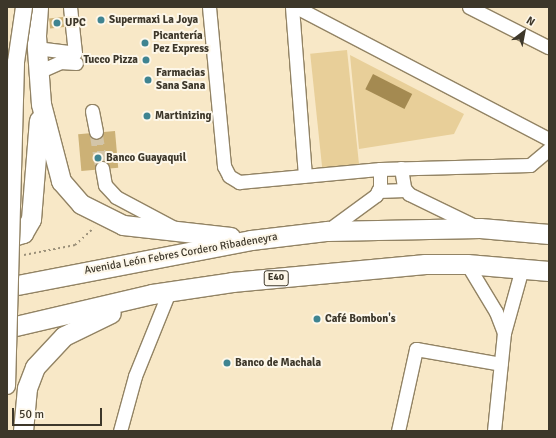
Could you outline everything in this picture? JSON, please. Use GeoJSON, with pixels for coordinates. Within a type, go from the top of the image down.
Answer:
{"type":"FeatureCollection","features":[{"type":"Feature","properties":{"kind":"highway"},"geometry":{"type":"LineString","coordinates":[[38,7],[36,48],[41,104],[57,173],[81,204],[123,225],[251,240]]}},
{"type":"Feature","properties":{"kind":"highway"},"geometry":{"type":"LineString","coordinates":[[7,238],[23,233],[31,219],[41,104]]}},
{"type":"Feature","properties":{"kind":"highway","name":"Avenida León Febres Cordero Ribadeneyra"},"geometry":{"type":"LineString","coordinates":[[7,287],[251,240],[326,231],[480,228],[549,234]]}},
{"type":"Feature","properties":{"kind":"highway","name":"E40"},"geometry":{"type":"LineString","coordinates":[[7,328],[160,293],[232,282],[466,264],[549,271]]}},
{"type":"Feature","properties":{"kind":"highway"},"geometry":{"type":"LineString","coordinates":[[23,431],[27,388],[35,367],[48,350],[85,324],[160,293]]}},
{"type":"Feature","properties":{"kind":"main road"},"geometry":{"type":"LineString","coordinates":[[7,386],[16,62],[24,7]]}},
{"type":"Feature","properties":{"kind":"street"},"geometry":{"type":"LineString","coordinates":[[70,7],[76,58]]}},
{"type":"Feature","properties":{"kind":"street"},"geometry":{"type":"LineString","coordinates":[[209,7],[224,166],[229,176],[239,182],[380,169],[530,165],[549,149]]}},
{"type":"Feature","properties":{"kind":"street"},"geometry":{"type":"LineString","coordinates":[[292,7],[305,176]]}},
{"type":"Feature","properties":{"kind":"street"},"geometry":{"type":"LineString","coordinates":[[296,7],[549,138]]}},
{"type":"Feature","properties":{"kind":"street"},"geometry":{"type":"LineString","coordinates":[[469,7],[549,48]]}},
{"type":"Feature","properties":{"kind":"street"},"geometry":{"type":"LineString","coordinates":[[36,48],[76,58]]}},
{"type":"Feature","properties":{"kind":"street"},"geometry":{"type":"LineString","coordinates":[[38,72],[60,62],[76,58]]}},
{"type":"Feature","properties":{"kind":"street"},"geometry":{"type":"LineString","coordinates":[[92,111],[96,132]]}},
{"type":"Feature","properties":{"kind":"street"},"geometry":{"type":"LineString","coordinates":[[102,168],[105,185],[116,197],[183,232]]}},
{"type":"Feature","properties":{"kind":"street"},"geometry":{"type":"LineString","coordinates":[[401,168],[405,190]]}},
{"type":"Feature","properties":{"kind":"street"},"geometry":{"type":"LineString","coordinates":[[378,191],[380,169]]}},
{"type":"Feature","properties":{"kind":"street"},"geometry":{"type":"LineString","coordinates":[[326,231],[378,191],[405,190],[480,228]]}},
{"type":"Feature","properties":{"kind":"street"},"geometry":{"type":"LineString","coordinates":[[466,264],[491,303],[504,333]]}},
{"type":"Feature","properties":{"kind":"street"},"geometry":{"type":"LineString","coordinates":[[494,431],[504,333],[511,301],[522,268]]}},
{"type":"Feature","properties":{"kind":"street"},"geometry":{"type":"LineString","coordinates":[[120,431],[160,293]]}},
{"type":"Feature","properties":{"kind":"street"},"geometry":{"type":"LineString","coordinates":[[491,303],[511,301]]}},
{"type":"Feature","properties":{"kind":"street"},"geometry":{"type":"LineString","coordinates":[[398,431],[416,349],[501,364]]}},
{"type":"Feature","properties":{"kind":"path"},"geometry":{"type":"LineString","coordinates":[[22,255],[75,245],[95,226]]}},
{"type":"Feature","properties":{"kind":"shaded area"},"geometry":{"type":"Polygon","coordinates":[[[347,50],[359,165],[322,169],[310,54],[347,50]]]}},
{"type":"Feature","properties":{"kind":"shaded area"},"geometry":{"type":"Polygon","coordinates":[[[350,55],[464,114],[454,134],[359,149],[350,55]]]}},
{"type":"Feature","properties":{"kind":"shaded area"},"geometry":{"type":"Polygon","coordinates":[[[373,74],[412,94],[404,109],[365,89],[373,74]]]}},
{"type":"Feature","properties":{"kind":"building","name":"UPC"},"geometry":{"type":"Polygon","coordinates":[[[63,17],[64,27],[50,28],[49,18],[63,17]]]}},
{"type":"Feature","properties":{"kind":"building","name":"Banco Guayaquil"},"geometry":{"type":"Polygon","coordinates":[[[115,131],[118,168],[81,171],[78,134],[115,131]]]}},
{"type":"Feature","properties":{"kind":"tunnel"},"geometry":{"type":"LineString","coordinates":[[96,132],[102,168]]}},
{"type":"Feature","properties":{"kind":"place","name":"Supermaxi La Joya"},"geometry":{"type":"Point","coordinates":[101,20]}},
{"type":"Feature","properties":{"kind":"place","name":"UPC"},"geometry":{"type":"Point","coordinates":[57,23]}},
{"type":"Feature","properties":{"kind":"place","name":"Picantería Pez Express"},"geometry":{"type":"Point","coordinates":[145,43]}},
{"type":"Feature","properties":{"kind":"place","name":"Tucco Pizza"},"geometry":{"type":"Point","coordinates":[146,60]}},
{"type":"Feature","properties":{"kind":"place","name":"Farmacias Sana Sana"},"geometry":{"type":"Point","coordinates":[148,80]}},
{"type":"Feature","properties":{"kind":"place","name":"Martinizing"},"geometry":{"type":"Point","coordinates":[147,116]}},
{"type":"Feature","properties":{"kind":"place","name":"Banco Guayaquil"},"geometry":{"type":"Point","coordinates":[98,158]}},
{"type":"Feature","properties":{"kind":"place","name":"Café Bombon's"},"geometry":{"type":"Point","coordinates":[317,319]}},
{"type":"Feature","properties":{"kind":"place","name":"Banco de Machala"},"geometry":{"type":"Point","coordinates":[227,363]}}]}
